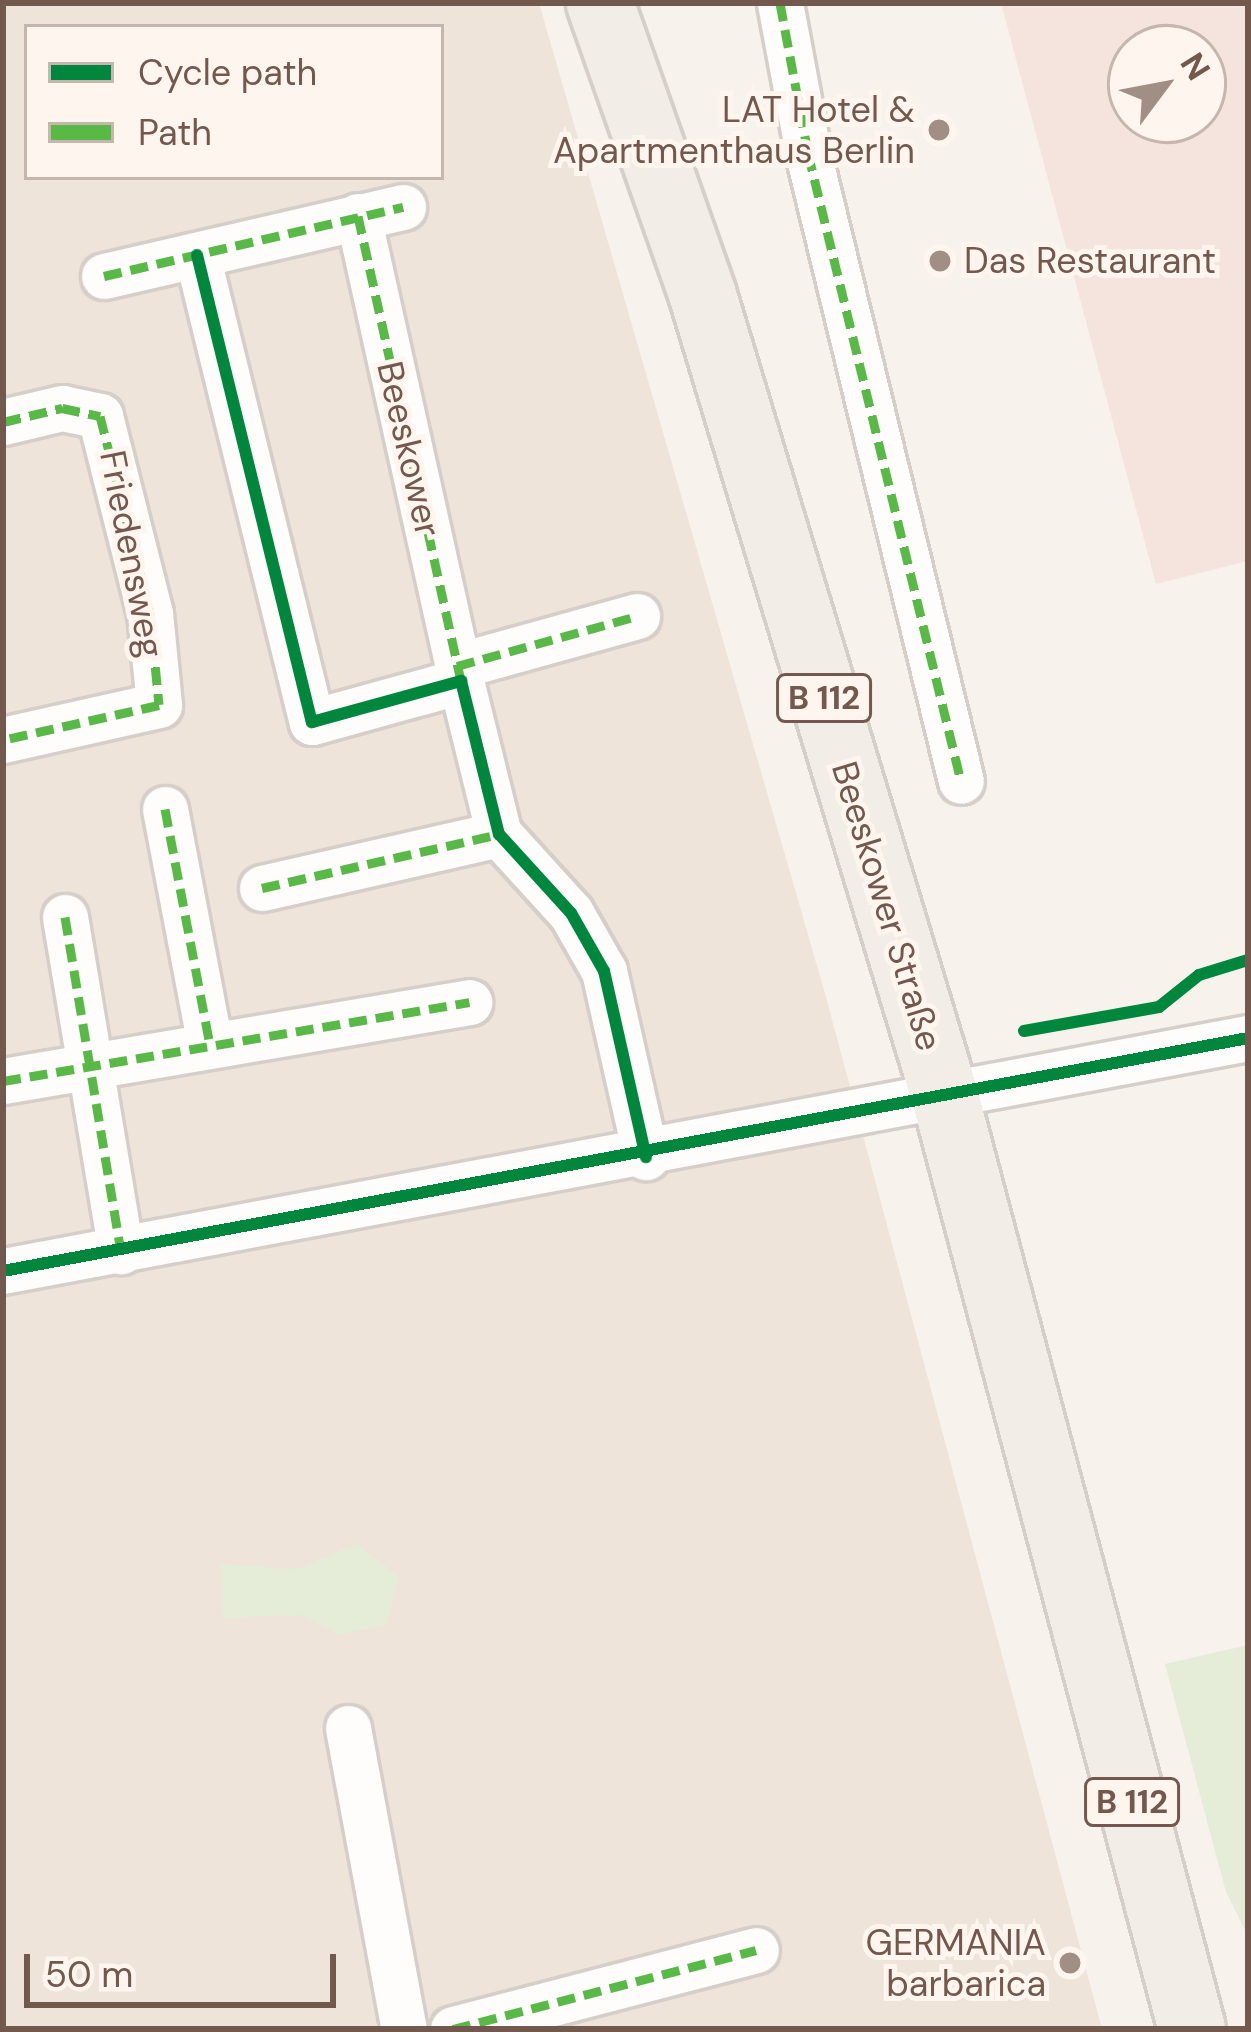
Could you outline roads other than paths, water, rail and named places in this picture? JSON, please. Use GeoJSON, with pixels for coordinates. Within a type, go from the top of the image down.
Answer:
{"type":"FeatureCollection","features":[{"type":"Feature","properties":{"kind":"main road","name":"Beeskower Straße"},"geometry":{"type":"LineString","coordinates":[[600,3],[703,296],[946,1100],[1192,2029]]}},
{"type":"Feature","properties":{"kind":"street"},"geometry":{"type":"LineString","coordinates":[[780,3],[814,176],[961,781]]}},
{"type":"Feature","properties":{"kind":"street"},"geometry":{"type":"LineString","coordinates":[[104,275],[403,207]]}},
{"type":"Feature","properties":{"kind":"street","name":"Beeskower"},"geometry":{"type":"LineString","coordinates":[[358,217],[459,674]]}},
{"type":"Feature","properties":{"kind":"street"},"geometry":{"type":"LineString","coordinates":[[196,255],[312,722],[637,616]]}},
{"type":"Feature","properties":{"kind":"street","name":"Friedensweg"},"geometry":{"type":"LineString","coordinates":[[3,422],[62,408],[100,416],[150,613],[159,705],[3,740]]}},
{"type":"Feature","properties":{"kind":"street"},"geometry":{"type":"LineString","coordinates":[[459,674],[500,834],[571,913],[604,971],[646,1157]]}},
{"type":"Feature","properties":{"kind":"street"},"geometry":{"type":"LineString","coordinates":[[165,809],[210,1045]]}},
{"type":"Feature","properties":{"kind":"street"},"geometry":{"type":"LineString","coordinates":[[262,888],[500,834]]}},
{"type":"Feature","properties":{"kind":"street"},"geometry":{"type":"LineString","coordinates":[[65,917],[121,1251]]}},
{"type":"Feature","properties":{"kind":"street"},"geometry":{"type":"LineString","coordinates":[[3,1081],[469,1002]]}},
{"type":"Feature","properties":{"kind":"street"},"geometry":{"type":"LineString","coordinates":[[3,1271],[646,1157],[1248,1038]]}},
{"type":"Feature","properties":{"kind":"street"},"geometry":{"type":"LineString","coordinates":[[348,1728],[404,2029]]}},
{"type":"Feature","properties":{"kind":"street"},"geometry":{"type":"LineString","coordinates":[[453,2029],[756,1950]]}},
{"type":"Feature","properties":{"kind":"place","name":"LAT Hotel & Apartmenthaus Berlin"},"geometry":{"type":"Point","coordinates":[939,130]}},
{"type":"Feature","properties":{"kind":"place","name":"Das Restaurant"},"geometry":{"type":"Point","coordinates":[940,261]}},
{"type":"Feature","properties":{"kind":"place","name":"GERMANIA barbarica"},"geometry":{"type":"Point","coordinates":[1070,1963]}}]}
